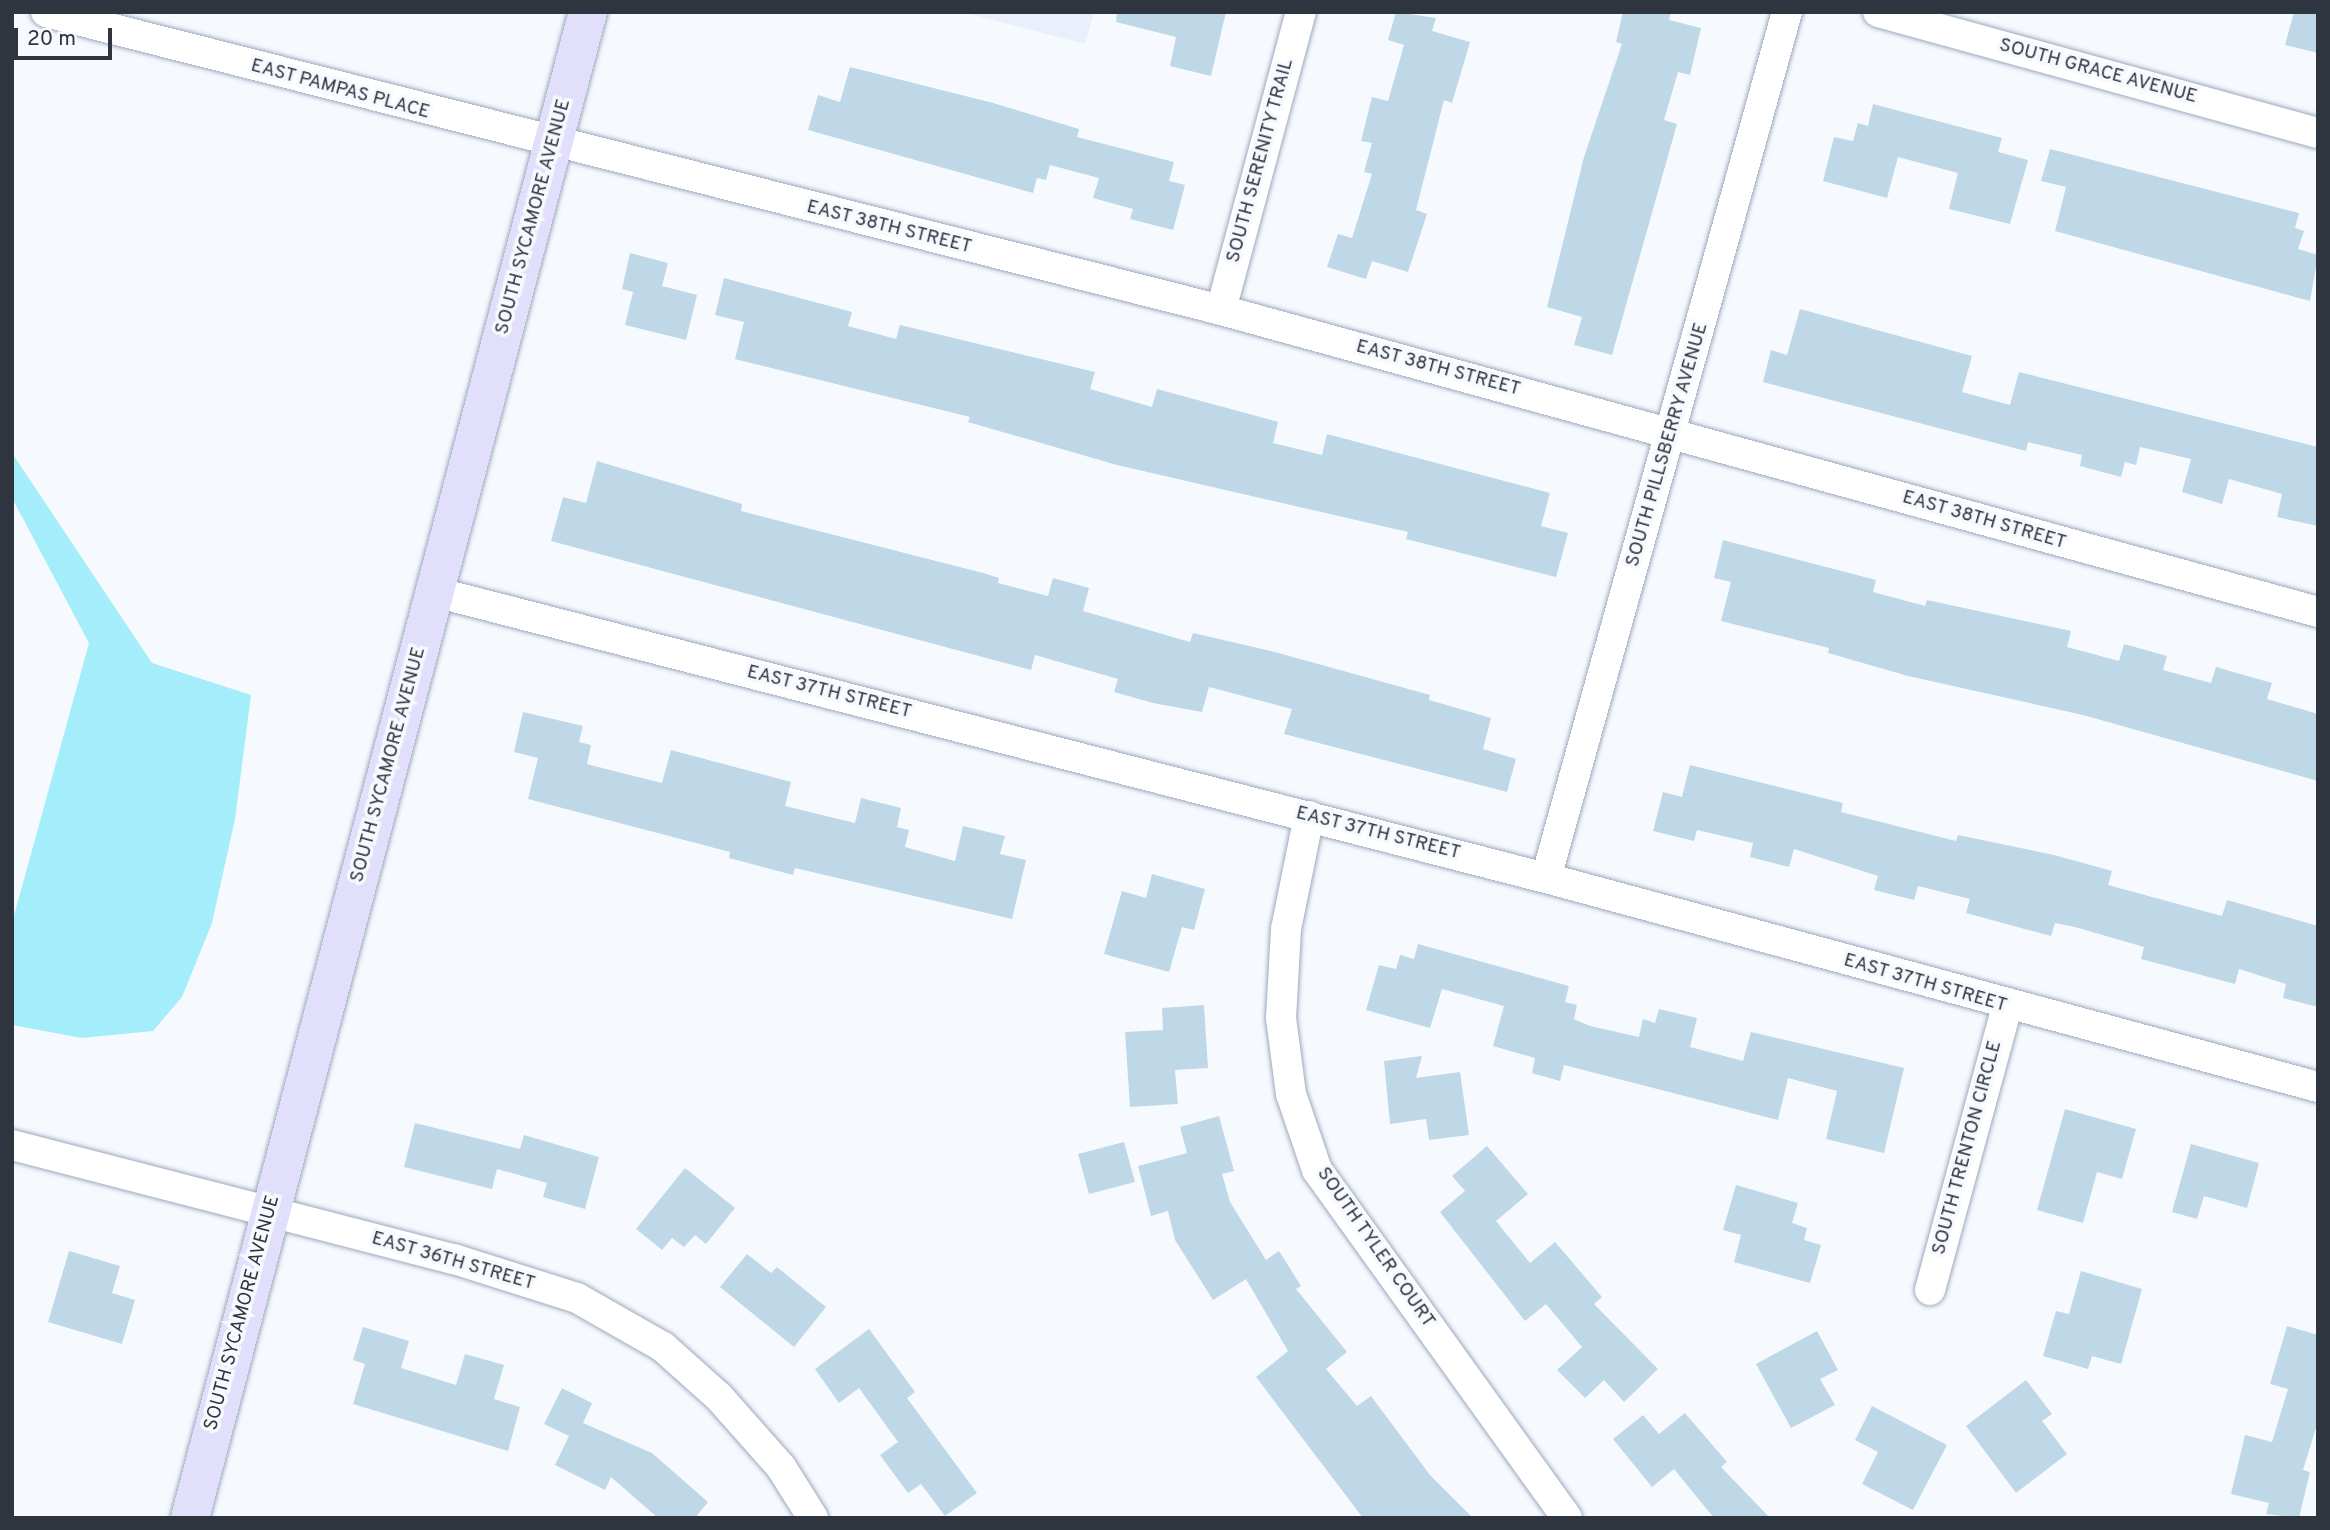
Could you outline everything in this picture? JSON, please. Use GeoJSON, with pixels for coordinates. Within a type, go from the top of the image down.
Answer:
{"type":"FeatureCollection","features":[{"type":"Feature","properties":{"kind":"main road","name":"SOUTH SYCAMORE AVENUE"},"geometry":{"type":"LineString","coordinates":[[190,1518],[268,1214],[588,12]]}},
{"type":"Feature","properties":{"kind":"street","name":"EAST PAMPAS PLACE"},"geometry":{"type":"LineString","coordinates":[[46,12],[553,145]]}},
{"type":"Feature","properties":{"kind":"street","name":"SOUTH SERENITY TRAIL"},"geometry":{"type":"LineString","coordinates":[[1221,310],[1301,12]]}},
{"type":"Feature","properties":{"kind":"street","name":"SOUTH PILLSBERRY AVENUE"},"geometry":{"type":"LineString","coordinates":[[1546,878],[1787,12]]}},
{"type":"Feature","properties":{"kind":"street","name":"SOUTH GRACE AVENUE"},"geometry":{"type":"LineString","coordinates":[[1878,12],[2318,133]]}},
{"type":"Feature","properties":{"kind":"street","name":"EAST 38TH STREET"},"geometry":{"type":"LineString","coordinates":[[553,145],[1221,310],[2318,612]]}},
{"type":"Feature","properties":{"kind":"street","name":"EAST 37TH STREET"},"geometry":{"type":"LineString","coordinates":[[435,592],[1546,878],[2007,1007],[2318,1087]]}},
{"type":"Feature","properties":{"kind":"street","name":"SOUTH TYLER COURT"},"geometry":{"type":"LineString","coordinates":[[1309,816],[1286,929],[1281,1018],[1291,1094],[1317,1170],[1567,1518]]}},
{"type":"Feature","properties":{"kind":"street","name":"SOUTH TRENTON CIRCLE"},"geometry":{"type":"LineString","coordinates":[[1930,1290],[2007,1007]]}},
{"type":"Feature","properties":{"kind":"street","name":"EAST 36TH STREET"},"geometry":{"type":"LineString","coordinates":[[12,1145],[268,1214],[454,1259],[577,1298],[663,1347],[719,1397],[781,1467],[813,1518]]}},
{"type":"Feature","properties":{"kind":"shaded area"},"geometry":{"type":"Polygon","coordinates":[[[963,12],[1094,12],[1085,44],[963,12]]]}},
{"type":"Feature","properties":{"kind":"water"},"geometry":{"type":"Polygon","coordinates":[[[12,453],[152,663],[251,695],[235,819],[212,923],[182,997],[153,1031],[82,1038],[12,1025],[12,923],[89,643],[12,498],[12,453]]]}},
{"type":"Feature","properties":{"kind":"building"},"geometry":{"type":"Polygon","coordinates":[[[1117,12],[1226,12],[1211,76],[1170,66],[1176,37],[1116,22],[1117,12]]]}},
{"type":"Feature","properties":{"kind":"building"},"geometry":{"type":"Polygon","coordinates":[[[1396,12],[1436,18],[1432,31],[1470,42],[1452,103],[1444,100],[1416,210],[1427,214],[1408,272],[1372,261],[1366,279],[1327,267],[1338,234],[1352,238],[1372,174],[1364,172],[1372,143],[1361,141],[1372,97],[1388,101],[1404,45],[1388,40],[1396,12]]]}},
{"type":"Feature","properties":{"kind":"building"},"geometry":{"type":"Polygon","coordinates":[[[1623,12],[1671,12],[1669,20],[1701,28],[1690,75],[1678,72],[1664,120],[1677,124],[1612,355],[1574,345],[1582,317],[1547,307],[1584,157],[1622,44],[1616,42],[1623,12]]]}},
{"type":"Feature","properties":{"kind":"building"},"geometry":{"type":"Polygon","coordinates":[[[2294,12],[2318,12],[2318,53],[2285,45],[2294,12]]]}},
{"type":"Feature","properties":{"kind":"building"},"geometry":{"type":"Polygon","coordinates":[[[850,67],[993,103],[1079,129],[1077,137],[1174,162],[1169,181],[1185,185],[1173,230],[1130,219],[1133,209],[1093,198],[1099,178],[1050,165],[1046,180],[1037,178],[1033,193],[808,130],[818,95],[840,102],[850,67]]]}},
{"type":"Feature","properties":{"kind":"building"},"geometry":{"type":"Polygon","coordinates":[[[1873,104],[2002,138],[1998,152],[2028,160],[2010,224],[1949,209],[1958,173],[1898,157],[1887,198],[1823,181],[1834,137],[1853,141],[1858,123],[1868,126],[1873,104]]]}},
{"type":"Feature","properties":{"kind":"building"},"geometry":{"type":"Polygon","coordinates":[[[2050,149],[2299,213],[2295,228],[2304,231],[2298,249],[2318,255],[2310,301],[2055,231],[2066,187],[2041,181],[2050,149]]]}},
{"type":"Feature","properties":{"kind":"building"},"geometry":{"type":"Polygon","coordinates":[[[630,253],[668,263],[662,286],[697,295],[686,340],[625,325],[633,292],[622,289],[630,253]]]}},
{"type":"Feature","properties":{"kind":"building"},"geometry":{"type":"Polygon","coordinates":[[[724,278],[852,312],[848,326],[896,339],[900,325],[1095,372],[1090,389],[1152,407],[1157,389],[1278,422],[1273,443],[1322,455],[1327,434],[1550,493],[1541,526],[1568,533],[1556,577],[1406,539],[1408,532],[1117,465],[968,422],[970,417],[735,359],[744,322],[715,315],[724,278]]]}},
{"type":"Feature","properties":{"kind":"building"},"geometry":{"type":"Polygon","coordinates":[[[1800,309],[1972,356],[1962,392],[2010,405],[2019,372],[2318,447],[2318,526],[2277,517],[2282,494],[2229,479],[2222,504],[2182,492],[2191,459],[2140,447],[2136,465],[2125,462],[2121,477],[2080,466],[2082,455],[2028,442],[2026,451],[1763,382],[1771,350],[1787,355],[1800,309]]]}},
{"type":"Feature","properties":{"kind":"building"},"geometry":{"type":"Polygon","coordinates":[[[597,461],[742,504],[741,511],[983,573],[999,578],[998,583],[1048,596],[1053,578],[1089,588],[1083,611],[1190,642],[1193,633],[1275,652],[1430,695],[1429,700],[1491,718],[1483,749],[1516,759],[1507,792],[1284,734],[1292,709],[1209,687],[1202,712],[1153,703],[1114,692],[1118,679],[1035,655],[1031,670],[551,541],[563,497],[586,503],[597,461]]]}},
{"type":"Feature","properties":{"kind":"building"},"geometry":{"type":"Polygon","coordinates":[[[1723,540],[1876,580],[1873,592],[1925,606],[1927,600],[2071,631],[2067,647],[2119,661],[2124,644],[2167,656],[2163,670],[2211,683],[2216,667],[2272,683],[2267,699],[2318,714],[2318,781],[2083,715],[1908,676],[1828,653],[1829,648],[1721,621],[1731,582],[1714,578],[1723,540]]]}},
{"type":"Feature","properties":{"kind":"building"},"geometry":{"type":"Polygon","coordinates":[[[523,712],[583,726],[579,742],[591,745],[587,764],[610,770],[662,783],[671,750],[791,782],[785,806],[855,823],[861,798],[901,808],[897,827],[909,830],[905,847],[955,861],[963,826],[1005,836],[1000,854],[1026,860],[1012,919],[795,868],[793,875],[729,858],[730,852],[528,799],[538,758],[514,752],[523,712]]]}},
{"type":"Feature","properties":{"kind":"building"},"geometry":{"type":"Polygon","coordinates":[[[1690,765],[1843,803],[1841,812],[1956,841],[1958,835],[2054,855],[2112,871],[2108,885],[2222,916],[2227,900],[2318,926],[2318,1007],[2283,998],[2286,984],[2239,969],[2235,984],[2141,959],[2144,947],[2075,927],[2055,923],[2051,936],[1966,913],[1970,899],[1918,886],[1914,900],[1874,890],[1878,876],[1794,849],[1789,867],[1750,857],[1753,843],[1697,830],[1694,841],[1653,831],[1663,792],[1682,797],[1690,765]]]}},
{"type":"Feature","properties":{"kind":"building"},"geometry":{"type":"Polygon","coordinates":[[[1152,874],[1205,889],[1194,930],[1182,927],[1169,972],[1104,954],[1122,891],[1146,898],[1152,874]]]}},
{"type":"Feature","properties":{"kind":"building"},"geometry":{"type":"Polygon","coordinates":[[[1418,944],[1569,986],[1565,1002],[1577,1005],[1574,1019],[1590,1026],[1639,1037],[1643,1019],[1655,1023],[1659,1009],[1697,1018],[1690,1047],[1743,1061],[1751,1032],[1904,1068],[1884,1153],[1826,1139],[1837,1091],[1788,1078],[1778,1120],[1564,1065],[1560,1081],[1532,1073],[1535,1058],[1493,1046],[1504,1006],[1442,989],[1430,1028],[1366,1010],[1379,965],[1396,969],[1400,955],[1414,959],[1418,944]]]}},
{"type":"Feature","properties":{"kind":"building"},"geometry":{"type":"Polygon","coordinates":[[[1204,1005],[1208,1068],[1175,1070],[1178,1104],[1130,1107],[1125,1032],[1163,1030],[1162,1008],[1204,1005]]]}},
{"type":"Feature","properties":{"kind":"building"},"geometry":{"type":"Polygon","coordinates":[[[1422,1056],[1416,1078],[1460,1072],[1469,1135],[1429,1140],[1426,1119],[1390,1124],[1384,1061],[1422,1056]]]}},
{"type":"Feature","properties":{"kind":"building"},"geometry":{"type":"Polygon","coordinates":[[[2065,1109],[2136,1129],[2122,1179],[2097,1172],[2083,1223],[2037,1210],[2065,1109]]]}},
{"type":"Feature","properties":{"kind":"building"},"geometry":{"type":"Polygon","coordinates":[[[1219,1116],[1234,1171],[1222,1174],[1230,1202],[1266,1260],[1279,1251],[1301,1286],[1296,1289],[1347,1352],[1326,1369],[1357,1406],[1371,1396],[1430,1475],[1473,1518],[1363,1518],[1256,1377],[1288,1351],[1246,1279],[1213,1300],[1175,1240],[1168,1211],[1151,1216],[1138,1166],[1187,1153],[1180,1127],[1219,1116]]]}},
{"type":"Feature","properties":{"kind":"building"},"geometry":{"type":"Polygon","coordinates":[[[415,1123],[520,1149],[524,1135],[599,1157],[585,1209],[543,1197],[547,1183],[497,1169],[492,1189],[404,1167],[415,1123]]]}},
{"type":"Feature","properties":{"kind":"building"},"geometry":{"type":"Polygon","coordinates":[[[1124,1142],[1135,1182],[1089,1194],[1078,1154],[1124,1142]]]}},
{"type":"Feature","properties":{"kind":"building"},"geometry":{"type":"Polygon","coordinates":[[[2191,1144],[2259,1163],[2247,1208],[2204,1196],[2197,1219],[2172,1212],[2191,1144]]]}},
{"type":"Feature","properties":{"kind":"building"},"geometry":{"type":"Polygon","coordinates":[[[1487,1146],[1528,1194],[1496,1221],[1530,1263],[1555,1242],[1602,1297],[1594,1304],[1658,1369],[1624,1402],[1604,1380],[1585,1398],[1557,1370],[1582,1347],[1546,1304],[1525,1321],[1440,1212],[1465,1191],[1452,1176],[1487,1146]]]}},
{"type":"Feature","properties":{"kind":"building"},"geometry":{"type":"Polygon","coordinates":[[[685,1168],[735,1208],[706,1244],[695,1235],[684,1247],[672,1238],[662,1250],[636,1229],[685,1168]]]}},
{"type":"Feature","properties":{"kind":"building"},"geometry":{"type":"Polygon","coordinates":[[[1736,1185],[1798,1203],[1792,1223],[1807,1228],[1804,1240],[1821,1245],[1810,1283],[1734,1262],[1741,1235],[1723,1230],[1736,1185]]]}},
{"type":"Feature","properties":{"kind":"building"},"geometry":{"type":"Polygon","coordinates":[[[69,1251],[120,1266],[112,1293],[135,1300],[122,1344],[48,1322],[69,1251]]]}},
{"type":"Feature","properties":{"kind":"building"},"geometry":{"type":"Polygon","coordinates":[[[747,1254],[771,1273],[777,1267],[826,1307],[794,1347],[720,1287],[747,1254]]]}},
{"type":"Feature","properties":{"kind":"building"},"geometry":{"type":"Polygon","coordinates":[[[2081,1271],[2142,1289],[2121,1364],[2092,1356],[2088,1369],[2043,1356],[2056,1311],[2069,1314],[2081,1271]]]}},
{"type":"Feature","properties":{"kind":"building"},"geometry":{"type":"Polygon","coordinates":[[[2287,1326],[2318,1335],[2318,1421],[2303,1470],[2310,1472],[2299,1518],[2266,1514],[2269,1503],[2231,1494],[2245,1435],[2272,1442],[2288,1389],[2270,1384],[2287,1326]]]}},
{"type":"Feature","properties":{"kind":"building"},"geometry":{"type":"Polygon","coordinates":[[[363,1327],[409,1341],[401,1368],[456,1385],[465,1354],[504,1365],[494,1399],[520,1407],[508,1451],[353,1404],[365,1364],[353,1360],[363,1327]]]}},
{"type":"Feature","properties":{"kind":"building"},"geometry":{"type":"Polygon","coordinates":[[[869,1329],[915,1392],[907,1398],[977,1493],[945,1516],[921,1484],[908,1493],[880,1455],[898,1442],[859,1388],[839,1403],[815,1369],[869,1329]]]}},
{"type":"Feature","properties":{"kind":"building"},"geometry":{"type":"Polygon","coordinates":[[[1817,1331],[1838,1370],[1820,1379],[1835,1405],[1791,1428],[1756,1364],[1817,1331]]]}},
{"type":"Feature","properties":{"kind":"building"},"geometry":{"type":"Polygon","coordinates":[[[2026,1380],[2052,1414],[2042,1421],[2067,1454],[2016,1493],[1966,1426],[2026,1380]]]}},
{"type":"Feature","properties":{"kind":"building"},"geometry":{"type":"Polygon","coordinates":[[[562,1388],[592,1403],[583,1423],[652,1453],[708,1502],[695,1518],[658,1518],[611,1477],[605,1490],[555,1465],[569,1436],[544,1424],[562,1388]]]}},
{"type":"Feature","properties":{"kind":"building"},"geometry":{"type":"Polygon","coordinates":[[[1872,1406],[1947,1445],[1913,1510],[1862,1484],[1878,1452],[1855,1440],[1872,1406]]]}},
{"type":"Feature","properties":{"kind":"building"},"geometry":{"type":"Polygon","coordinates":[[[1685,1413],[1727,1462],[1721,1467],[1770,1518],[1714,1518],[1674,1469],[1652,1487],[1613,1439],[1643,1415],[1659,1434],[1685,1413]]]}}]}
